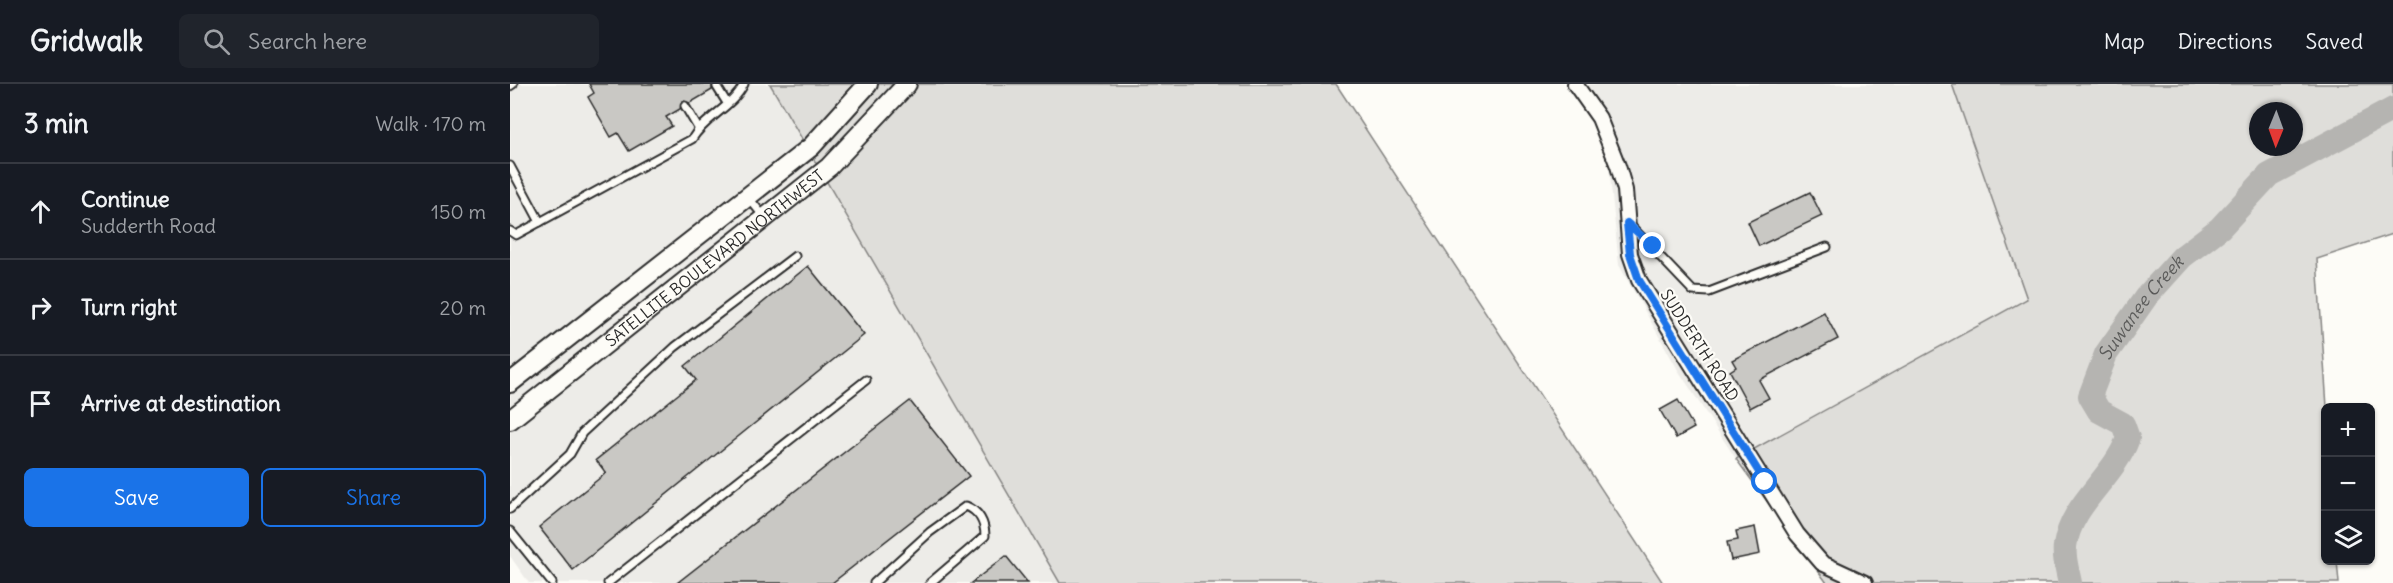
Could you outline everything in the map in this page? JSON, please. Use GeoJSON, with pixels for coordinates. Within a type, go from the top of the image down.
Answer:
{"type":"FeatureCollection","features":[{"type":"Feature","properties":{"kind":"main road","name":"SATELLITE BOULEVARD NORTHWEST"},"geometry":{"type":"LineString","coordinates":[[510,383],[811,147],[868,84]]}},
{"type":"Feature","properties":{"kind":"main road","name":"SATELLITE BOULEVARD NORTHWEST"},"geometry":{"type":"LineString","coordinates":[[510,420],[830,167],[907,84]]}},
{"type":"Feature","properties":{"kind":"street","name":"SUDDERTH ROAD"},"geometry":{"type":"LineString","coordinates":[[1575,84],[1599,118],[1618,166],[1625,190],[1630,254],[1639,280],[1797,534],[1822,563],[1865,583]]}},
{"type":"Feature","properties":{"kind":"lane"},"geometry":{"type":"LineString","coordinates":[[510,231],[516,235],[692,139],[698,128],[740,93],[744,84]]}},
{"type":"Feature","properties":{"kind":"lane"},"geometry":{"type":"LineString","coordinates":[[717,87],[728,103]]}},
{"type":"Feature","properties":{"kind":"lane"},"geometry":{"type":"LineString","coordinates":[[685,106],[698,128]]}},
{"type":"Feature","properties":{"kind":"lane"},"geometry":{"type":"LineString","coordinates":[[510,166],[540,222]]}},
{"type":"Feature","properties":{"kind":"lane"},"geometry":{"type":"LineString","coordinates":[[748,197],[765,218]]}},
{"type":"Feature","properties":{"kind":"lane"},"geometry":{"type":"LineString","coordinates":[[1627,223],[1694,291],[1709,292],[1827,247]]}},
{"type":"Feature","properties":{"kind":"lane"},"geometry":{"type":"LineString","coordinates":[[510,509],[570,454],[582,433],[675,346],[795,256]]}},
{"type":"Feature","properties":{"kind":"lane"},"geometry":{"type":"LineString","coordinates":[[608,583],[866,380]]}},
{"type":"Feature","properties":{"kind":"lane"},"geometry":{"type":"LineString","coordinates":[[874,583],[930,532],[966,506],[974,509],[985,525],[985,536],[930,583]]}},
{"type":"Feature","properties":{"kind":"lane"},"geometry":{"type":"LineString","coordinates":[[510,531],[552,583]]}},
{"type":"Feature","properties":{"kind":"shaded area"},"geometry":{"type":"Polygon","coordinates":[[[510,84],[770,84],[1060,583],[529,583],[510,556],[510,84]]]}},
{"type":"Feature","properties":{"kind":"shaded area"},"geometry":{"type":"Polygon","coordinates":[[[770,84],[1336,84],[1663,583],[1060,583],[770,84]]]}},
{"type":"Feature","properties":{"kind":"shaded area"},"geometry":{"type":"Polygon","coordinates":[[[1576,84],[1952,84],[2027,299],[1736,459],[1678,370],[1619,265],[1604,117],[1576,84]]]}},
{"type":"Feature","properties":{"kind":"shaded area"},"geometry":{"type":"Polygon","coordinates":[[[1952,84],[2393,84],[2393,234],[2317,259],[2327,403],[2321,403],[2321,565],[2337,565],[2339,583],[1827,583],[1736,459],[2027,299],[1952,84]]]}},
{"type":"Feature","properties":{"kind":"building"},"geometry":{"type":"Polygon","coordinates":[[[589,84],[712,84],[712,90],[690,103],[683,101],[680,109],[666,117],[672,126],[629,151],[618,133],[611,137],[588,97],[594,93],[589,84]]]}},
{"type":"Feature","properties":{"kind":"building"},"geometry":{"type":"Polygon","coordinates":[[[1810,192],[1822,216],[1759,246],[1748,222],[1810,192]]]}},
{"type":"Feature","properties":{"kind":"building"},"geometry":{"type":"Polygon","coordinates":[[[808,266],[864,335],[573,570],[539,527],[606,473],[596,460],[696,380],[685,366],[808,266]]]}},
{"type":"Feature","properties":{"kind":"building"},"geometry":{"type":"Polygon","coordinates":[[[1824,312],[1838,339],[1759,380],[1769,398],[1750,408],[1730,371],[1736,367],[1732,360],[1824,312]]]}},
{"type":"Feature","properties":{"kind":"building"},"geometry":{"type":"Polygon","coordinates":[[[1678,400],[1694,428],[1676,438],[1660,410],[1678,400]]]}},
{"type":"Feature","properties":{"kind":"building"},"geometry":{"type":"Polygon","coordinates":[[[910,401],[969,476],[832,583],[677,583],[910,401]]]}},
{"type":"Feature","properties":{"kind":"building"},"geometry":{"type":"Polygon","coordinates":[[[1755,527],[1760,554],[1731,560],[1727,542],[1738,540],[1736,531],[1755,527]]]}},
{"type":"Feature","properties":{"kind":"building"},"geometry":{"type":"Polygon","coordinates":[[[1006,556],[1028,583],[971,583],[1006,556]]]}},
{"type":"Feature","properties":{"kind":"waterway","name":"Suwanee Creek"},"geometry":{"type":"LineString","coordinates":[[2070,583],[2065,555],[2069,531],[2075,517],[2113,466],[2128,438],[2123,424],[2099,411],[2090,396],[2106,354],[2146,297],[2182,257],[2220,228],[2269,175],[2393,109]]}},
{"type":"Feature","properties":{"kind":"route"},"geometry":{"type":"LineString","coordinates":[[1653,246],[1627,223],[1630,254],[1639,280],[1731,424],[1765,482]]}}]}
